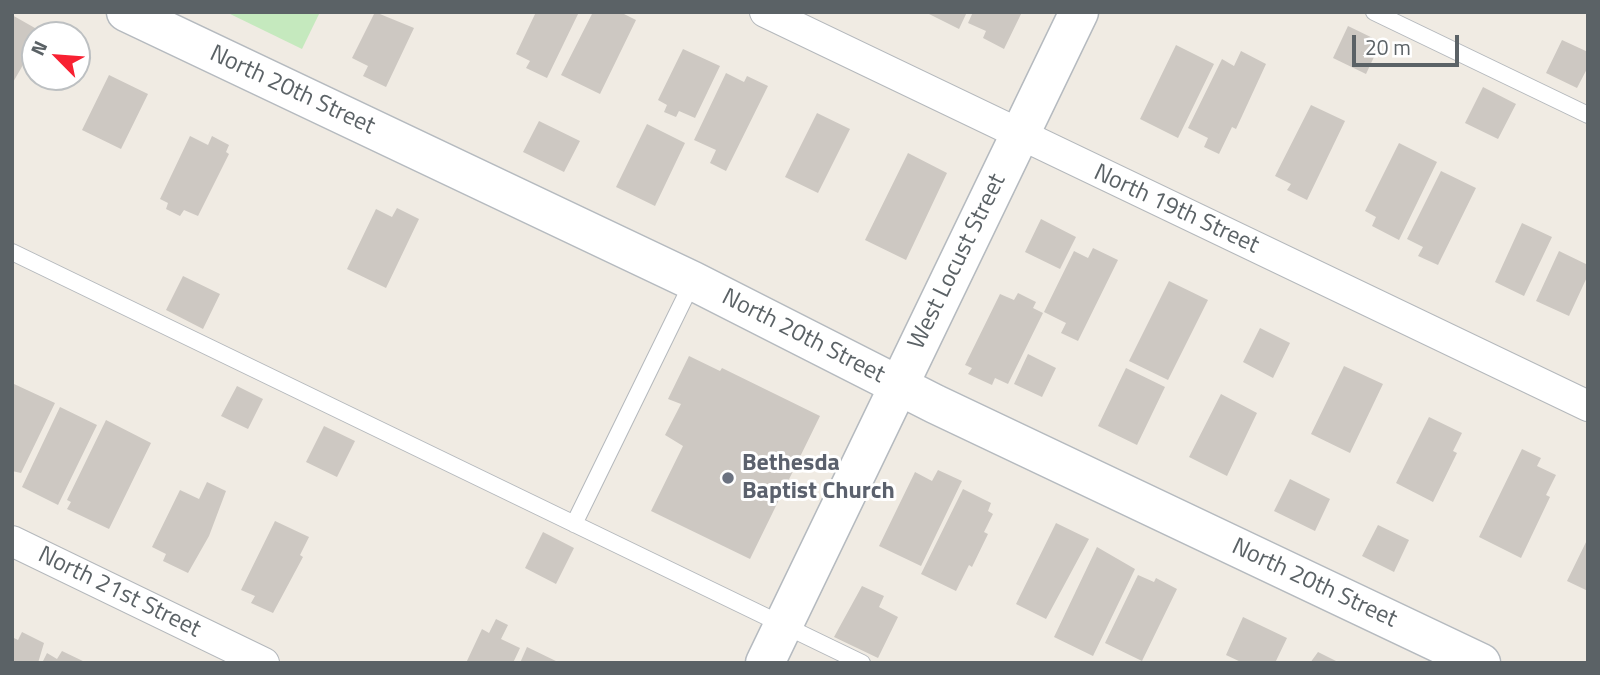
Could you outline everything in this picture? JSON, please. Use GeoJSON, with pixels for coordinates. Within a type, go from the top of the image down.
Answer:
{"type":"FeatureCollection","features":[{"type":"Feature","properties":{"kind":"main road","name":"North 20th Street"},"geometry":{"type":"LineString","coordinates":[[126,12],[693,281],[899,386],[1480,663]]}},
{"type":"Feature","properties":{"kind":"main road","name":"West Locust Street"},"geometry":{"type":"LineString","coordinates":[[765,663],[1079,12]]}},
{"type":"Feature","properties":{"kind":"street","name":"North 19th Street"},"geometry":{"type":"LineString","coordinates":[[765,12],[1588,406]]}},
{"type":"Feature","properties":{"kind":"street","name":"North 21st Street"},"geometry":{"type":"LineString","coordinates":[[12,541],[264,663]]}},
{"type":"Feature","properties":{"kind":"lane"},"geometry":{"type":"LineString","coordinates":[[1374,12],[1588,115]]}},
{"type":"Feature","properties":{"kind":"lane"},"geometry":{"type":"LineString","coordinates":[[12,252],[862,663]]}},
{"type":"Feature","properties":{"kind":"lane"},"geometry":{"type":"LineString","coordinates":[[574,524],[693,281]]}},
{"type":"Feature","properties":{"kind":"green space"},"geometry":{"type":"Polygon","coordinates":[[[226,12],[320,12],[302,49],[226,12]]]}},
{"type":"Feature","properties":{"kind":"building"},"geometry":{"type":"Polygon","coordinates":[[[375,12],[414,28],[386,87],[363,76],[368,66],[352,58],[375,12]]]}},
{"type":"Feature","properties":{"kind":"building"},"geometry":{"type":"Polygon","coordinates":[[[536,12],[579,12],[547,78],[526,68],[530,61],[516,54],[536,12]]]}},
{"type":"Feature","properties":{"kind":"building"},"geometry":{"type":"Polygon","coordinates":[[[593,12],[620,12],[636,20],[600,94],[561,75],[593,12]]]}},
{"type":"Feature","properties":{"kind":"building"},"geometry":{"type":"Polygon","coordinates":[[[925,12],[967,12],[959,29],[925,12]]]}},
{"type":"Feature","properties":{"kind":"building"},"geometry":{"type":"Polygon","coordinates":[[[973,12],[1022,12],[1004,49],[983,38],[986,31],[968,23],[973,12]]]}},
{"type":"Feature","properties":{"kind":"building"},"geometry":{"type":"Polygon","coordinates":[[[12,15],[23,21],[21,68],[12,84],[12,15]]]}},
{"type":"Feature","properties":{"kind":"building"},"geometry":{"type":"Polygon","coordinates":[[[1348,26],[1381,42],[1366,74],[1333,58],[1348,26]]]}},
{"type":"Feature","properties":{"kind":"building"},"geometry":{"type":"Polygon","coordinates":[[[1562,40],[1588,52],[1588,67],[1577,88],[1546,73],[1562,40]]]}},
{"type":"Feature","properties":{"kind":"building"},"geometry":{"type":"Polygon","coordinates":[[[1176,45],[1214,64],[1178,138],[1140,119],[1176,45]]]}},
{"type":"Feature","properties":{"kind":"building"},"geometry":{"type":"Polygon","coordinates":[[[683,49],[720,66],[695,118],[679,111],[676,117],[664,112],[667,105],[658,100],[683,49]]]}},
{"type":"Feature","properties":{"kind":"building"},"geometry":{"type":"Polygon","coordinates":[[[1241,51],[1266,64],[1236,129],[1232,127],[1219,154],[1204,147],[1208,138],[1188,128],[1222,59],[1234,66],[1241,51]]]}},
{"type":"Feature","properties":{"kind":"building"},"geometry":{"type":"Polygon","coordinates":[[[726,73],[744,82],[747,76],[768,86],[726,171],[710,163],[716,150],[694,140],[726,73]]]}},
{"type":"Feature","properties":{"kind":"building"},"geometry":{"type":"Polygon","coordinates":[[[109,75],[148,94],[121,149],[82,130],[109,75]]]}},
{"type":"Feature","properties":{"kind":"building"},"geometry":{"type":"Polygon","coordinates":[[[1483,87],[1516,104],[1498,139],[1465,123],[1483,87]]]}},
{"type":"Feature","properties":{"kind":"building"},"geometry":{"type":"Polygon","coordinates":[[[1311,105],[1345,121],[1307,200],[1287,190],[1291,184],[1275,176],[1311,105]]]}},
{"type":"Feature","properties":{"kind":"building"},"geometry":{"type":"Polygon","coordinates":[[[817,113],[850,129],[818,193],[785,177],[817,113]]]}},
{"type":"Feature","properties":{"kind":"building"},"geometry":{"type":"Polygon","coordinates":[[[539,121],[580,141],[564,172],[523,152],[539,121]]]}},
{"type":"Feature","properties":{"kind":"building"},"geometry":{"type":"Polygon","coordinates":[[[647,124],[685,143],[655,206],[616,187],[647,124]]]}},
{"type":"Feature","properties":{"kind":"building"},"geometry":{"type":"Polygon","coordinates":[[[190,136],[208,145],[212,136],[229,145],[226,152],[229,154],[198,216],[184,210],[180,216],[166,209],[168,203],[160,199],[190,136]]]}},
{"type":"Feature","properties":{"kind":"building"},"geometry":{"type":"Polygon","coordinates":[[[1399,143],[1437,162],[1399,240],[1372,226],[1376,217],[1365,211],[1399,143]]]}},
{"type":"Feature","properties":{"kind":"building"},"geometry":{"type":"Polygon","coordinates":[[[908,153],[947,173],[906,260],[865,240],[908,153]]]}},
{"type":"Feature","properties":{"kind":"building"},"geometry":{"type":"Polygon","coordinates":[[[1441,171],[1476,188],[1438,265],[1418,256],[1423,247],[1407,239],[1441,171]]]}},
{"type":"Feature","properties":{"kind":"building"},"geometry":{"type":"Polygon","coordinates":[[[397,208],[419,219],[386,288],[347,269],[376,209],[392,217],[397,208]]]}},
{"type":"Feature","properties":{"kind":"building"},"geometry":{"type":"Polygon","coordinates":[[[1041,219],[1076,237],[1060,269],[1025,252],[1041,219]]]}},
{"type":"Feature","properties":{"kind":"building"},"geometry":{"type":"Polygon","coordinates":[[[1522,223],[1552,237],[1524,296],[1495,282],[1522,223]]]}},
{"type":"Feature","properties":{"kind":"building"},"geometry":{"type":"Polygon","coordinates":[[[1093,248],[1118,260],[1078,341],[1061,333],[1066,323],[1044,312],[1074,251],[1088,258],[1093,248]]]}},
{"type":"Feature","properties":{"kind":"building"},"geometry":{"type":"Polygon","coordinates":[[[1559,251],[1588,265],[1588,275],[1569,316],[1536,301],[1559,251]]]}},
{"type":"Feature","properties":{"kind":"building"},"geometry":{"type":"Polygon","coordinates":[[[183,276],[220,294],[203,329],[166,310],[183,276]]]}},
{"type":"Feature","properties":{"kind":"building"},"geometry":{"type":"Polygon","coordinates":[[[1169,281],[1208,300],[1168,380],[1129,361],[1169,281]]]}},
{"type":"Feature","properties":{"kind":"building"},"geometry":{"type":"Polygon","coordinates":[[[1018,293],[1036,302],[1033,308],[1043,313],[1008,384],[995,378],[992,385],[968,374],[972,368],[965,365],[1000,294],[1014,300],[1018,293]]]}},
{"type":"Feature","properties":{"kind":"building"},"geometry":{"type":"Polygon","coordinates":[[[1260,328],[1290,343],[1273,378],[1243,362],[1260,328]]]}},
{"type":"Feature","properties":{"kind":"building"},"geometry":{"type":"Polygon","coordinates":[[[1028,354],[1056,368],[1042,397],[1014,384],[1028,354]]]}},
{"type":"Feature","properties":{"kind":"building","name":"Bethesda Baptist Church"},"geometry":{"type":"Polygon","coordinates":[[[689,356],[720,371],[722,368],[820,416],[750,559],[651,511],[683,446],[665,435],[681,404],[668,399],[689,356]]]}},
{"type":"Feature","properties":{"kind":"building"},"geometry":{"type":"Polygon","coordinates":[[[1344,366],[1383,384],[1350,453],[1311,434],[1344,366]]]}},
{"type":"Feature","properties":{"kind":"building"},"geometry":{"type":"Polygon","coordinates":[[[1126,368],[1165,387],[1137,445],[1098,426],[1126,368]]]}},
{"type":"Feature","properties":{"kind":"building"},"geometry":{"type":"Polygon","coordinates":[[[14,384],[55,403],[21,473],[12,471],[14,384]]]}},
{"type":"Feature","properties":{"kind":"building"},"geometry":{"type":"Polygon","coordinates":[[[237,386],[263,399],[248,429],[221,416],[237,386]]]}},
{"type":"Feature","properties":{"kind":"building"},"geometry":{"type":"Polygon","coordinates":[[[1221,394],[1257,413],[1227,476],[1189,457],[1221,394]]]}},
{"type":"Feature","properties":{"kind":"building"},"geometry":{"type":"Polygon","coordinates":[[[60,407],[97,425],[58,505],[22,487],[60,407]]]}},
{"type":"Feature","properties":{"kind":"building"},"geometry":{"type":"Polygon","coordinates":[[[1429,417],[1462,433],[1453,451],[1457,453],[1433,502],[1396,483],[1429,417]]]}},
{"type":"Feature","properties":{"kind":"building"},"geometry":{"type":"Polygon","coordinates":[[[106,420],[151,443],[109,529],[67,509],[71,502],[67,500],[106,420]]]}},
{"type":"Feature","properties":{"kind":"building"},"geometry":{"type":"Polygon","coordinates":[[[324,426],[355,441],[337,477],[306,462],[324,426]]]}},
{"type":"Feature","properties":{"kind":"building"},"geometry":{"type":"Polygon","coordinates":[[[1522,449],[1541,458],[1537,466],[1556,475],[1546,495],[1550,497],[1521,558],[1479,537],[1522,449]]]}},
{"type":"Feature","properties":{"kind":"building"},"geometry":{"type":"Polygon","coordinates":[[[938,470],[962,481],[921,566],[879,546],[915,472],[932,481],[938,470]]]}},
{"type":"Feature","properties":{"kind":"building"},"geometry":{"type":"Polygon","coordinates":[[[1290,479],[1330,499],[1315,531],[1274,511],[1290,479]]]}},
{"type":"Feature","properties":{"kind":"building"},"geometry":{"type":"Polygon","coordinates":[[[207,482],[226,491],[209,536],[188,573],[163,561],[166,554],[152,547],[180,490],[199,499],[207,482]]]}},
{"type":"Feature","properties":{"kind":"building"},"geometry":{"type":"Polygon","coordinates":[[[963,489],[991,503],[988,511],[993,514],[984,532],[988,534],[972,567],[969,565],[956,591],[921,574],[963,489]]]}},
{"type":"Feature","properties":{"kind":"building"},"geometry":{"type":"Polygon","coordinates":[[[275,521],[309,537],[300,555],[303,557],[273,613],[251,603],[255,596],[241,590],[275,521]]]}},
{"type":"Feature","properties":{"kind":"building"},"geometry":{"type":"Polygon","coordinates":[[[1056,523],[1089,539],[1046,619],[1016,604],[1056,523]]]}},
{"type":"Feature","properties":{"kind":"building"},"geometry":{"type":"Polygon","coordinates":[[[1378,525],[1409,540],[1394,572],[1362,556],[1378,525]]]}},
{"type":"Feature","properties":{"kind":"building"},"geometry":{"type":"Polygon","coordinates":[[[543,532],[574,548],[556,584],[525,568],[543,532]]]}},
{"type":"Feature","properties":{"kind":"building"},"geometry":{"type":"Polygon","coordinates":[[[1588,538],[1588,591],[1567,581],[1588,538]]]}},
{"type":"Feature","properties":{"kind":"building"},"geometry":{"type":"Polygon","coordinates":[[[1097,547],[1135,569],[1093,656],[1054,637],[1097,547]]]}},
{"type":"Feature","properties":{"kind":"building"},"geometry":{"type":"Polygon","coordinates":[[[1138,575],[1154,582],[1156,578],[1177,589],[1142,661],[1105,643],[1138,575]]]}},
{"type":"Feature","properties":{"kind":"building"},"geometry":{"type":"Polygon","coordinates":[[[862,586],[884,596],[879,607],[898,617],[878,658],[834,637],[862,586]]]}},
{"type":"Feature","properties":{"kind":"building"},"geometry":{"type":"Polygon","coordinates":[[[1243,617],[1287,638],[1275,663],[1243,663],[1226,655],[1243,617]]]}},
{"type":"Feature","properties":{"kind":"building"},"geometry":{"type":"Polygon","coordinates":[[[496,619],[508,625],[501,639],[520,648],[513,663],[466,663],[482,629],[489,633],[496,619]]]}},
{"type":"Feature","properties":{"kind":"building"},"geometry":{"type":"Polygon","coordinates":[[[22,632],[44,643],[38,663],[12,663],[12,637],[18,640],[22,632]]]}},
{"type":"Feature","properties":{"kind":"building"},"geometry":{"type":"Polygon","coordinates":[[[527,647],[560,663],[520,663],[527,647]]]}},
{"type":"Feature","properties":{"kind":"building"},"geometry":{"type":"Polygon","coordinates":[[[62,651],[87,663],[42,663],[47,653],[57,659],[62,651]]]}},
{"type":"Feature","properties":{"kind":"building"},"geometry":{"type":"Polygon","coordinates":[[[1318,652],[1340,663],[1310,663],[1318,652]]]}},
{"type":"Feature","properties":{"kind":"place","name":"Bethesda Baptist Church"},"geometry":{"type":"Point","coordinates":[728,478]}}]}
